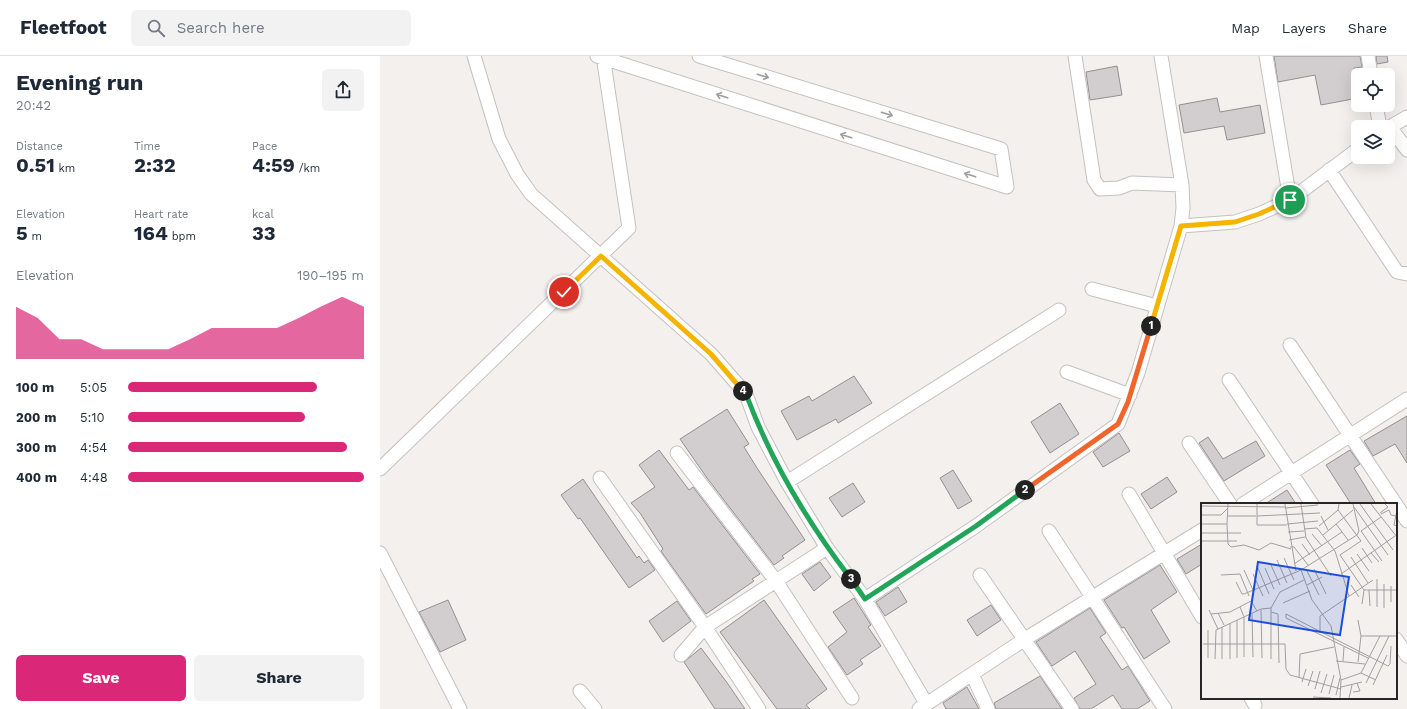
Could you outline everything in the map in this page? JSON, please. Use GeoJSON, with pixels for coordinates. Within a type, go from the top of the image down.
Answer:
{"type":"FeatureCollection","features":[{"type":"Feature","properties":{"kind":"street"},"geometry":{"type":"LineString","coordinates":[[474,56],[499,139],[517,174],[531,194],[711,354],[746,394],[758,427],[787,482],[827,548],[865,599],[922,706],[1025,639],[1201,531]]}},
{"type":"Feature","properties":{"kind":"street"},"geometry":{"type":"LineString","coordinates":[[380,469],[629,228],[601,57],[1007,186],[1001,149],[699,56]]}},
{"type":"Feature","properties":{"kind":"street"},"geometry":{"type":"LineString","coordinates":[[1075,56],[1094,180],[1100,189],[1119,188],[1132,183],[1182,185]]}},
{"type":"Feature","properties":{"kind":"street"},"geometry":{"type":"LineString","coordinates":[[865,599],[976,526],[1118,424],[1130,395],[1181,226],[1183,208],[1182,185],[1161,56]]}},
{"type":"Feature","properties":{"kind":"street"},"geometry":{"type":"LineString","coordinates":[[1266,56],[1290,200]]}},
{"type":"Feature","properties":{"kind":"street"},"geometry":{"type":"LineString","coordinates":[[1368,56],[1370,68]]}},
{"type":"Feature","properties":{"kind":"street"},"geometry":{"type":"LineString","coordinates":[[1395,123],[1407,117]]}},
{"type":"Feature","properties":{"kind":"street"},"geometry":{"type":"LineString","coordinates":[[1395,137],[1407,150]]}},
{"type":"Feature","properties":{"kind":"street"},"geometry":{"type":"LineString","coordinates":[[1181,226],[1235,222],[1259,214],[1290,200],[1351,154]]}},
{"type":"Feature","properties":{"kind":"street"},"geometry":{"type":"LineString","coordinates":[[1329,170],[1396,272],[1407,274]]}},
{"type":"Feature","properties":{"kind":"street"},"geometry":{"type":"LineString","coordinates":[[1092,289],[1157,306]]}},
{"type":"Feature","properties":{"kind":"street"},"geometry":{"type":"LineString","coordinates":[[787,482],[1059,310]]}},
{"type":"Feature","properties":{"kind":"street"},"geometry":{"type":"LineString","coordinates":[[1290,345],[1352,435],[1395,503]]}},
{"type":"Feature","properties":{"kind":"street"},"geometry":{"type":"LineString","coordinates":[[1067,372],[1130,395]]}},
{"type":"Feature","properties":{"kind":"street"},"geometry":{"type":"LineString","coordinates":[[1229,380],[1311,503]]}},
{"type":"Feature","properties":{"kind":"street"},"geometry":{"type":"LineString","coordinates":[[1245,503],[1407,399]]}},
{"type":"Feature","properties":{"kind":"street"},"geometry":{"type":"LineString","coordinates":[[1189,443],[1229,503]]}},
{"type":"Feature","properties":{"kind":"street"},"geometry":{"type":"LineString","coordinates":[[678,453],[776,581],[852,698]]}},
{"type":"Feature","properties":{"kind":"street"},"geometry":{"type":"LineString","coordinates":[[600,478],[705,627],[760,709]]}},
{"type":"Feature","properties":{"kind":"street"},"geometry":{"type":"LineString","coordinates":[[1129,494],[1201,615]]}},
{"type":"Feature","properties":{"kind":"street"},"geometry":{"type":"LineString","coordinates":[[1397,505],[1407,521]]}},
{"type":"Feature","properties":{"kind":"street"},"geometry":{"type":"LineString","coordinates":[[1049,531],[1165,709]]}},
{"type":"Feature","properties":{"kind":"street"},"geometry":{"type":"LineString","coordinates":[[681,655],[705,627],[827,548]]}},
{"type":"Feature","properties":{"kind":"street"},"geometry":{"type":"LineString","coordinates":[[380,554],[460,709]]}},
{"type":"Feature","properties":{"kind":"street"},"geometry":{"type":"LineString","coordinates":[[980,575],[1072,709]]}},
{"type":"Feature","properties":{"kind":"street"},"geometry":{"type":"LineString","coordinates":[[1397,641],[1407,656]]}},
{"type":"Feature","properties":{"kind":"street"},"geometry":{"type":"LineString","coordinates":[[972,674],[988,709]]}},
{"type":"Feature","properties":{"kind":"street"},"geometry":{"type":"LineString","coordinates":[[580,691],[595,709]]}},
{"type":"Feature","properties":{"kind":"building"},"geometry":{"type":"Polygon","coordinates":[[[1274,56],[1360,56],[1362,67],[1351,68],[1351,99],[1321,105],[1315,75],[1278,82],[1274,56]]]}},
{"type":"Feature","properties":{"kind":"building"},"geometry":{"type":"Polygon","coordinates":[[[1376,56],[1387,56],[1388,62],[1377,64],[1376,56]]]}},
{"type":"Feature","properties":{"kind":"building"},"geometry":{"type":"Polygon","coordinates":[[[1117,66],[1122,95],[1090,100],[1086,72],[1117,66]]]}},
{"type":"Feature","properties":{"kind":"building"},"geometry":{"type":"Polygon","coordinates":[[[1217,98],[1220,112],[1260,105],[1265,133],[1227,140],[1224,126],[1184,133],[1179,105],[1217,98]]]}},
{"type":"Feature","properties":{"kind":"building"},"geometry":{"type":"Polygon","coordinates":[[[854,376],[872,403],[838,423],[836,419],[797,440],[781,411],[809,396],[812,401],[854,376]]]}},
{"type":"Feature","properties":{"kind":"building"},"geometry":{"type":"Polygon","coordinates":[[[1060,403],[1079,434],[1050,453],[1031,422],[1060,403]]]}},
{"type":"Feature","properties":{"kind":"building"},"geometry":{"type":"Polygon","coordinates":[[[727,409],[749,444],[744,447],[805,540],[782,556],[784,558],[774,565],[707,478],[680,439],[727,409]]]}},
{"type":"Feature","properties":{"kind":"building"},"geometry":{"type":"Polygon","coordinates":[[[1407,416],[1407,463],[1395,444],[1373,456],[1364,441],[1407,416]]]}},
{"type":"Feature","properties":{"kind":"building"},"geometry":{"type":"Polygon","coordinates":[[[1119,433],[1130,451],[1103,467],[1093,452],[1119,433]]]}},
{"type":"Feature","properties":{"kind":"building"},"geometry":{"type":"Polygon","coordinates":[[[1208,437],[1223,459],[1256,441],[1265,456],[1224,481],[1199,443],[1208,437]]]}},
{"type":"Feature","properties":{"kind":"building"},"geometry":{"type":"Polygon","coordinates":[[[659,450],[689,490],[693,487],[760,574],[752,579],[754,581],[706,614],[661,551],[663,549],[640,513],[631,503],[655,487],[639,465],[659,450]]]}},
{"type":"Feature","properties":{"kind":"building"},"geometry":{"type":"Polygon","coordinates":[[[1350,450],[1360,464],[1354,468],[1375,503],[1350,503],[1326,465],[1350,450]]]}},
{"type":"Feature","properties":{"kind":"building"},"geometry":{"type":"Polygon","coordinates":[[[953,470],[972,501],[958,509],[940,478],[953,470]]]}},
{"type":"Feature","properties":{"kind":"building"},"geometry":{"type":"Polygon","coordinates":[[[1167,477],[1177,492],[1151,509],[1141,494],[1167,477]]]}},
{"type":"Feature","properties":{"kind":"building"},"geometry":{"type":"Polygon","coordinates":[[[583,479],[637,558],[639,556],[644,563],[648,560],[655,570],[629,588],[580,518],[578,519],[561,495],[583,479]]]}},
{"type":"Feature","properties":{"kind":"building"},"geometry":{"type":"Polygon","coordinates":[[[853,483],[865,502],[842,517],[829,498],[853,483]]]}},
{"type":"Feature","properties":{"kind":"building"},"geometry":{"type":"Polygon","coordinates":[[[1287,490],[1295,503],[1267,503],[1287,490]]]}},
{"type":"Feature","properties":{"kind":"building"},"geometry":{"type":"Polygon","coordinates":[[[1201,545],[1201,565],[1186,574],[1177,559],[1201,545]]]}},
{"type":"Feature","properties":{"kind":"building"},"geometry":{"type":"Polygon","coordinates":[[[820,562],[831,577],[814,591],[802,574],[820,562]]]}},
{"type":"Feature","properties":{"kind":"building"},"geometry":{"type":"Polygon","coordinates":[[[1160,565],[1177,592],[1151,610],[1170,642],[1144,659],[1124,627],[1122,628],[1104,600],[1160,565]]]}},
{"type":"Feature","properties":{"kind":"building"},"geometry":{"type":"Polygon","coordinates":[[[898,587],[907,602],[885,616],[876,602],[898,587]]]}},
{"type":"Feature","properties":{"kind":"building"},"geometry":{"type":"Polygon","coordinates":[[[854,598],[871,625],[868,627],[881,646],[860,660],[863,664],[847,675],[828,647],[847,632],[833,612],[854,598]]]}},
{"type":"Feature","properties":{"kind":"building"},"geometry":{"type":"Polygon","coordinates":[[[448,600],[466,640],[440,652],[419,612],[448,600]]]}},
{"type":"Feature","properties":{"kind":"building"},"geometry":{"type":"Polygon","coordinates":[[[764,600],[827,689],[806,705],[810,709],[777,709],[720,632],[764,600]]]}},
{"type":"Feature","properties":{"kind":"building"},"geometry":{"type":"Polygon","coordinates":[[[677,601],[691,621],[663,642],[649,621],[677,601]]]}},
{"type":"Feature","properties":{"kind":"building"},"geometry":{"type":"Polygon","coordinates":[[[991,605],[1001,620],[977,636],[967,620],[991,605]]]}},
{"type":"Feature","properties":{"kind":"building"},"geometry":{"type":"Polygon","coordinates":[[[1090,608],[1106,633],[1100,637],[1122,670],[1128,666],[1150,701],[1137,709],[1122,709],[1113,695],[1091,709],[1080,709],[1074,698],[1096,684],[1075,651],[1052,666],[1036,642],[1090,608]]]}},
{"type":"Feature","properties":{"kind":"building"},"geometry":{"type":"Polygon","coordinates":[[[701,648],[745,709],[715,709],[684,662],[701,648]]]}},
{"type":"Feature","properties":{"kind":"building"},"geometry":{"type":"Polygon","coordinates":[[[1040,676],[1062,709],[996,709],[994,703],[1040,676]]]}},
{"type":"Feature","properties":{"kind":"building"},"geometry":{"type":"Polygon","coordinates":[[[967,687],[979,709],[946,709],[943,703],[967,687]]]}},
{"type":"Feature","properties":{"kind":"route"},"geometry":{"type":"LineString","coordinates":[[564,292],[601,256],[711,354],[746,394],[758,427],[787,482],[827,548],[865,599],[976,526],[1118,424],[1128,402],[1138,373],[1181,226],[1235,222],[1259,214],[1290,200]]}}]}
